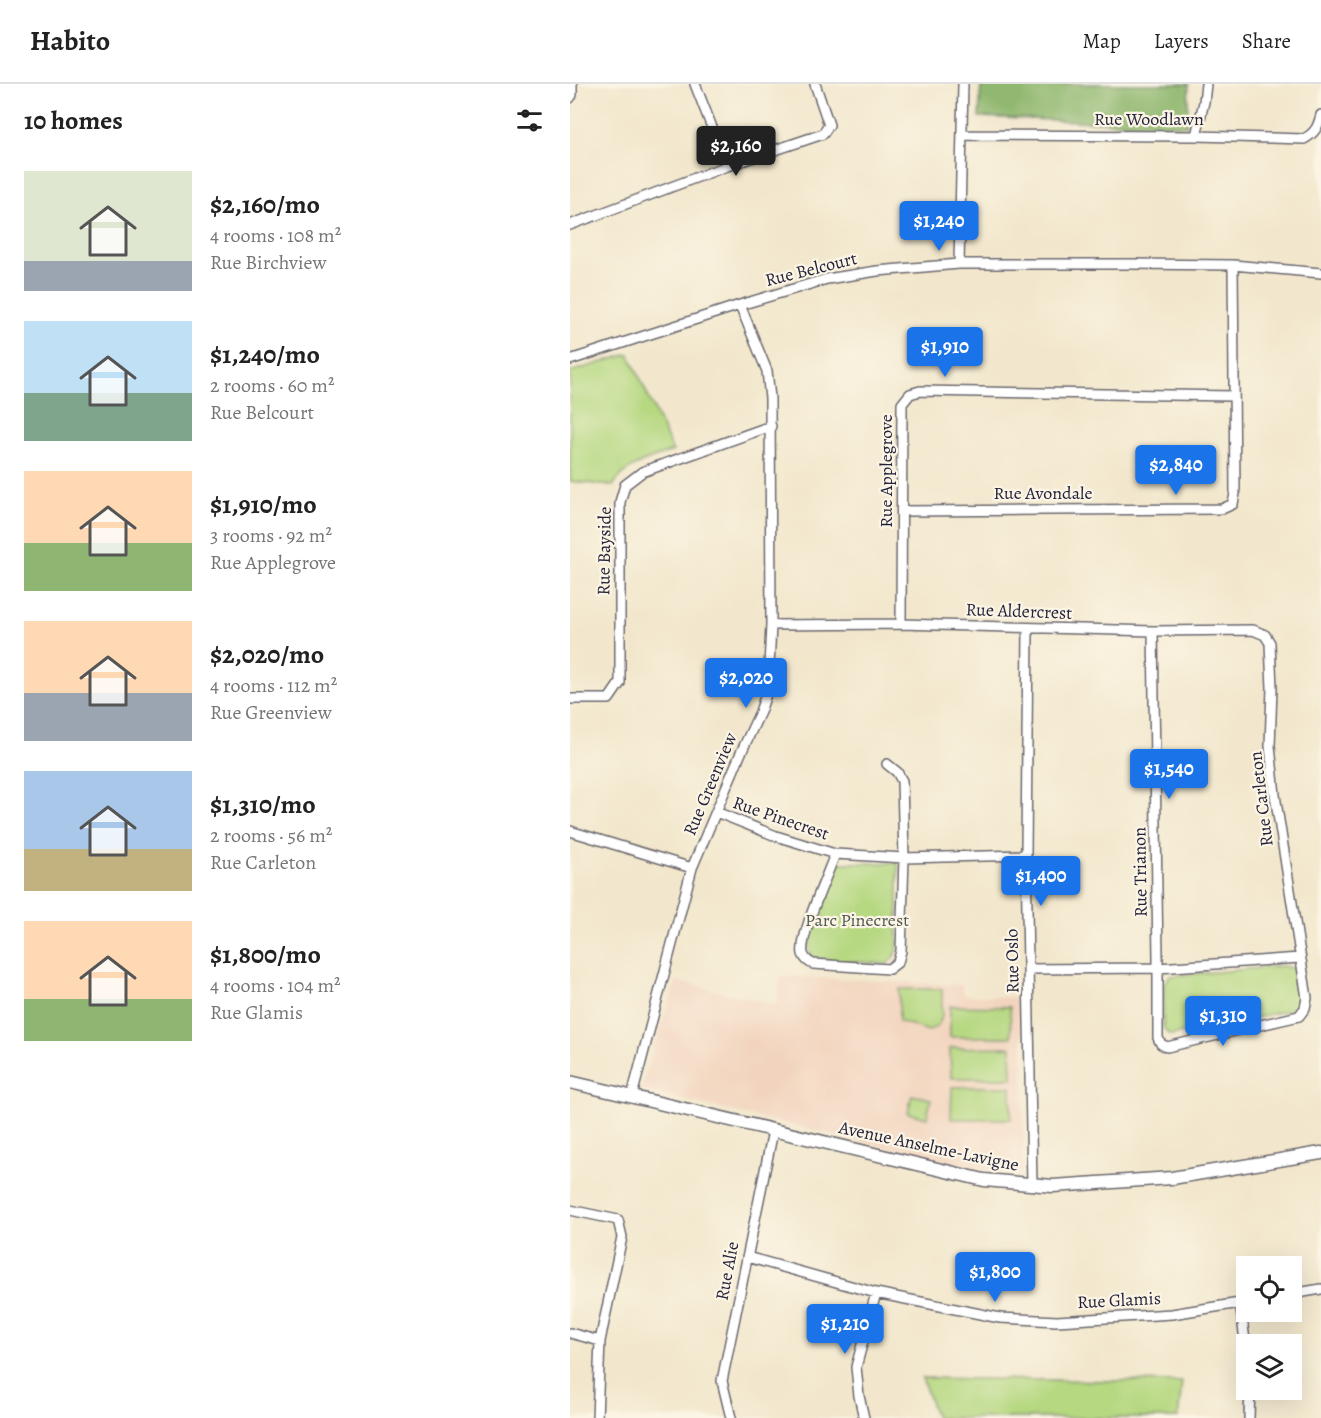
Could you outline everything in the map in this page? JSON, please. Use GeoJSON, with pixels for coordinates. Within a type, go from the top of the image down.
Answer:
{"type":"FeatureCollection","features":[{"type":"Feature","properties":{"kind":"street"},"geometry":{"type":"LineString","coordinates":[[570,98],[572,84]]}},
{"type":"Feature","properties":{"kind":"street"},"geometry":{"type":"LineString","coordinates":[[695,84],[727,166]]}},
{"type":"Feature","properties":{"kind":"street"},"geometry":{"type":"LineString","coordinates":[[570,225],[727,166],[823,134],[829,125],[815,84]]}},
{"type":"Feature","properties":{"kind":"street"},"geometry":{"type":"LineString","coordinates":[[959,264],[963,84]]}},
{"type":"Feature","properties":{"kind":"street"},"geometry":{"type":"LineString","coordinates":[[1197,136],[1206,84]]}},
{"type":"Feature","properties":{"kind":"street","name":"Rue Woodlawn"},"geometry":{"type":"LineString","coordinates":[[963,135],[1304,139],[1314,134],[1321,115]]}},
{"type":"Feature","properties":{"kind":"street","name":"Rue Belcourt"},"geometry":{"type":"LineString","coordinates":[[570,360],[827,279],[877,271],[959,264],[1130,264],[1233,265],[1321,273]]}},
{"type":"Feature","properties":{"kind":"street","name":"Rue Avondale"},"geometry":{"type":"LineString","coordinates":[[902,511],[1222,509],[1233,504],[1235,493],[1233,265]]}},
{"type":"Feature","properties":{"kind":"street","name":"Rue Greenview"},"geometry":{"type":"LineString","coordinates":[[632,1096],[692,868],[760,712],[768,688],[771,625],[771,426],[767,371],[740,305]]}},
{"type":"Feature","properties":{"kind":"street","name":"Rue Applegrove"},"geometry":{"type":"LineString","coordinates":[[901,624],[902,404],[910,394],[920,391],[1234,396]]}},
{"type":"Feature","properties":{"kind":"street","name":"Rue Bayside"},"geometry":{"type":"LineString","coordinates":[[570,699],[609,699],[620,683],[620,502],[625,485],[642,472],[771,426]]}},
{"type":"Feature","properties":{"kind":"street","name":"Rue Aldercrest"},"geometry":{"type":"LineString","coordinates":[[771,625],[901,624],[1154,631],[1253,630],[1265,635]]}},
{"type":"Feature","properties":{"kind":"street","name":"Rue Oslo"},"geometry":{"type":"LineString","coordinates":[[1028,628],[1026,855],[1032,1185]]}},
{"type":"Feature","properties":{"kind":"street","name":"Rue Trianon"},"geometry":{"type":"LineString","coordinates":[[1154,631],[1158,968]]}},
{"type":"Feature","properties":{"kind":"street","name":"Rue Carleton"},"geometry":{"type":"LineString","coordinates":[[1158,968],[1158,1038],[1161,1044],[1167,1047],[1299,1016],[1305,1008],[1307,998],[1275,795],[1270,746],[1272,688],[1270,643],[1265,635]]}},
{"type":"Feature","properties":{"kind":"street","name":"Rue Pinecrest"},"geometry":{"type":"LineString","coordinates":[[836,854],[804,935],[803,953],[807,961],[813,964],[889,969],[898,962],[902,951],[904,858],[903,781],[887,764]]}},
{"type":"Feature","properties":{"kind":"street","name":"Rue Pinecrest"},"geometry":{"type":"LineString","coordinates":[[716,812],[776,836],[836,854],[904,858],[1026,855]]}},
{"type":"Feature","properties":{"kind":"street"},"geometry":{"type":"LineString","coordinates":[[570,831],[692,868]]}},
{"type":"Feature","properties":{"kind":"street"},"geometry":{"type":"LineString","coordinates":[[1028,969],[1158,968],[1300,958]]}},
{"type":"Feature","properties":{"kind":"street","name":"Avenue Anselme-Lavigne"},"geometry":{"type":"LineString","coordinates":[[570,1082],[984,1180],[1032,1185],[1053,1186],[1173,1178],[1321,1153]]}},
{"type":"Feature","properties":{"kind":"street","name":"Rue Alie"},"geometry":{"type":"LineString","coordinates":[[731,1418],[722,1380],[773,1131]]}},
{"type":"Feature","properties":{"kind":"street"},"geometry":{"type":"LineString","coordinates":[[570,1210],[618,1220],[622,1237],[600,1341],[597,1418]]}},
{"type":"Feature","properties":{"kind":"street","name":"Rue Glamis"},"geometry":{"type":"LineString","coordinates":[[747,1257],[876,1293],[1000,1318],[1057,1321],[1172,1314],[1236,1303]]}},
{"type":"Feature","properties":{"kind":"street"},"geometry":{"type":"LineString","coordinates":[[1302,1292],[1321,1289]]}},
{"type":"Feature","properties":{"kind":"street"},"geometry":{"type":"LineString","coordinates":[[864,1418],[856,1367],[876,1293]]}},
{"type":"Feature","properties":{"kind":"street"},"geometry":{"type":"LineString","coordinates":[[570,1333],[600,1341]]}},
{"type":"Feature","properties":{"kind":"street"},"geometry":{"type":"LineString","coordinates":[[1249,1418],[1250,1400]]}},
{"type":"Feature","properties":{"kind":"shaded area"},"geometry":{"type":"Polygon","coordinates":[[[781,976],[962,985],[964,995],[1023,998],[1024,1171],[968,1166],[640,1090],[676,981],[776,1005],[781,976]]]}},
{"type":"Feature","properties":{"kind":"green space"},"geometry":{"type":"Polygon","coordinates":[[[981,84],[1189,84],[1187,126],[979,117],[981,84]]]}},
{"type":"Feature","properties":{"kind":"green space"},"geometry":{"type":"Polygon","coordinates":[[[629,354],[673,451],[632,467],[613,486],[570,481],[570,372],[629,354]]]}},
{"type":"Feature","properties":{"kind":"green space","name":"Parc Pinecrest"},"geometry":{"type":"Polygon","coordinates":[[[835,863],[898,863],[898,948],[894,958],[887,964],[814,959],[809,949],[810,935],[835,863]]]}},
{"type":"Feature","properties":{"kind":"green space"},"geometry":{"type":"Polygon","coordinates":[[[1283,966],[1292,968],[1296,972],[1300,999],[1296,1007],[1172,1035],[1168,1034],[1163,1027],[1164,984],[1170,976],[1283,966]]]}},
{"type":"Feature","properties":{"kind":"green space"},"geometry":{"type":"Polygon","coordinates":[[[899,989],[942,989],[942,1016],[939,1024],[929,1031],[899,1021],[899,989]]]}},
{"type":"Feature","properties":{"kind":"green space"},"geometry":{"type":"Polygon","coordinates":[[[950,1006],[1010,1007],[1011,1037],[950,1037],[950,1006]]]}},
{"type":"Feature","properties":{"kind":"green space"},"geometry":{"type":"Polygon","coordinates":[[[1011,1047],[1012,1078],[951,1078],[950,1048],[1011,1047]]]}},
{"type":"Feature","properties":{"kind":"green space"},"geometry":{"type":"Polygon","coordinates":[[[952,1087],[1011,1087],[1011,1119],[951,1119],[952,1087]]]}},
{"type":"Feature","properties":{"kind":"green space"},"geometry":{"type":"Polygon","coordinates":[[[912,1095],[931,1099],[927,1118],[908,1113],[912,1095]]]}},
{"type":"Feature","properties":{"kind":"green space"},"geometry":{"type":"Polygon","coordinates":[[[922,1378],[1182,1382],[1178,1418],[936,1418],[922,1378]]]}}]}
